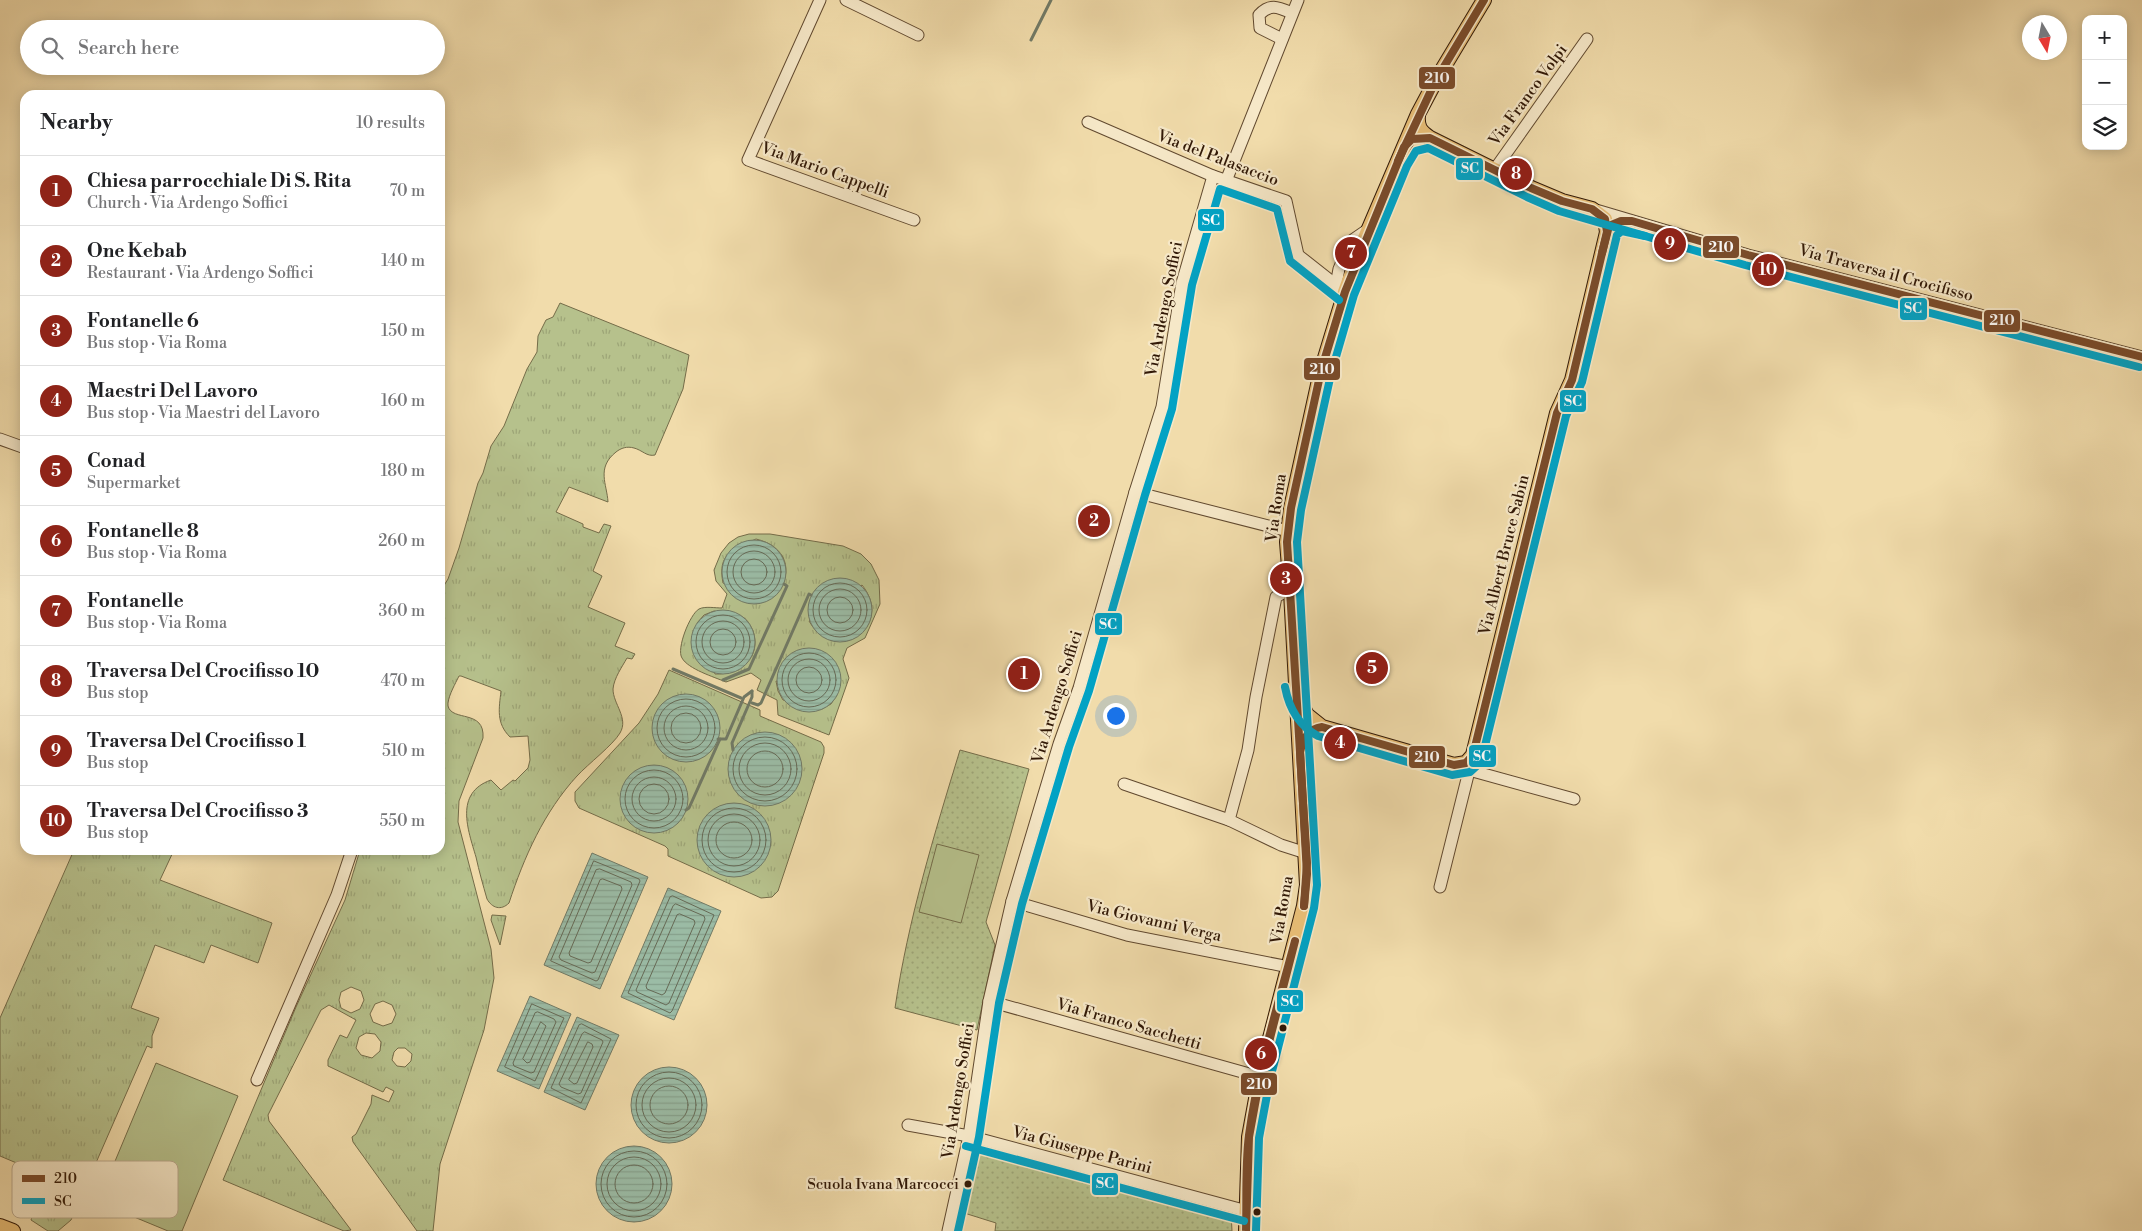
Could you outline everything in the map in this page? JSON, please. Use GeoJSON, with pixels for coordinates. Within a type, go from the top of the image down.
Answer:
{"type":"FeatureCollection","features":[{"type":"Feature","properties":{"kind":"main road","name":"Via Roma"},"geometry":{"type":"LineString","coordinates":[[1246,1231],[1249,1137],[1260,1077],[1306,896],[1306,852],[1299,755],[1292,592],[1287,542],[1292,500],[1340,288],[1370,228],[1418,114],[1484,0]]}},
{"type":"Feature","properties":{"kind":"main road"},"geometry":{"type":"LineString","coordinates":[[1418,114],[1418,127],[1430,138]]}},
{"type":"Feature","properties":{"kind":"main road"},"geometry":{"type":"LineString","coordinates":[[1404,147],[1412,139],[1430,138]]}},
{"type":"Feature","properties":{"kind":"main road","name":"Via Traversa il Crocifisso"},"geometry":{"type":"LineString","coordinates":[[1430,138],[1531,188],[1592,209]]}},
{"type":"Feature","properties":{"kind":"main road"},"geometry":{"type":"LineString","coordinates":[[1592,209],[1605,219],[1607,232]]}},
{"type":"Feature","properties":{"kind":"main road","name":"Via Albert Bruce Sabin"},"geometry":{"type":"LineString","coordinates":[[1473,755],[1557,413],[1572,380],[1607,232]]}},
{"type":"Feature","properties":{"kind":"main road"},"geometry":{"type":"LineString","coordinates":[[1296,688],[1302,709],[1322,727],[1454,765],[1466,763],[1473,755]]}},
{"type":"Feature","properties":{"kind":"main road"},"geometry":{"type":"LineString","coordinates":[[1299,755],[1308,733],[1322,727]]}},
{"type":"Feature","properties":{"kind":"main road"},"geometry":{"type":"LineString","coordinates":[[0,1226],[13,1231]]}},
{"type":"Feature","properties":{"kind":"street","name":"Via Mario Cappelli"},"geometry":{"type":"LineString","coordinates":[[820,0],[748,160],[914,220]]}},
{"type":"Feature","properties":{"kind":"street"},"geometry":{"type":"LineString","coordinates":[[846,0],[918,35]]}},
{"type":"Feature","properties":{"kind":"street"},"geometry":{"type":"LineString","coordinates":[[1226,181],[1298,0]]}},
{"type":"Feature","properties":{"kind":"street"},"geometry":{"type":"LineString","coordinates":[[1282,39],[1260,28],[1259,15],[1265,8],[1276,6],[1292,14]]}},
{"type":"Feature","properties":{"kind":"street","name":"Via Franco Volpi"},"geometry":{"type":"LineString","coordinates":[[1495,169],[1587,39]]}},
{"type":"Feature","properties":{"kind":"street","name":"Via del Palasaccio"},"geometry":{"type":"LineString","coordinates":[[1088,122],[1213,176],[1286,201],[1298,255],[1340,288]]}},
{"type":"Feature","properties":{"kind":"street","name":"Via Ardengo Soffici"},"geometry":{"type":"LineString","coordinates":[[948,1231],[970,1136],[989,1002],[1012,902],[1059,744],[1079,688],[1135,492],[1162,407],[1182,284],[1213,176]]}},
{"type":"Feature","properties":{"kind":"street","name":"Via Traversa il Crocifisso"},"geometry":{"type":"LineString","coordinates":[[1592,209],[1748,255],[2142,357]]}},
{"type":"Feature","properties":{"kind":"street"},"geometry":{"type":"LineString","coordinates":[[1607,232],[1614,222],[1632,221]]}},
{"type":"Feature","properties":{"kind":"street"},"geometry":{"type":"LineString","coordinates":[[0,439],[20,446]]}},
{"type":"Feature","properties":{"kind":"street"},"geometry":{"type":"LineString","coordinates":[[1135,492],[1288,531]]}},
{"type":"Feature","properties":{"kind":"street"},"geometry":{"type":"LineString","coordinates":[[1229,820],[1248,750],[1256,697],[1276,596],[1284,592],[1292,592]]}},
{"type":"Feature","properties":{"kind":"street","name":"Via Albert Bruce Sabin"},"geometry":{"type":"LineString","coordinates":[[1440,888],[1473,755]]}},
{"type":"Feature","properties":{"kind":"street"},"geometry":{"type":"LineString","coordinates":[[1454,765],[1463,772],[1465,786]]}},
{"type":"Feature","properties":{"kind":"street"},"geometry":{"type":"LineString","coordinates":[[1470,770],[1574,799]]}},
{"type":"Feature","properties":{"kind":"street"},"geometry":{"type":"LineString","coordinates":[[1124,784],[1229,820],[1281,845],[1306,852]]}},
{"type":"Feature","properties":{"kind":"street"},"geometry":{"type":"LineString","coordinates":[[257,1080],[337,895],[350,855]]}},
{"type":"Feature","properties":{"kind":"street","name":"Via Giovanni Verga"},"geometry":{"type":"LineString","coordinates":[[1012,902],[1127,935],[1289,967]]}},
{"type":"Feature","properties":{"kind":"street","name":"Via Franco Sacchetti"},"geometry":{"type":"LineString","coordinates":[[989,1002],[1260,1077]]}},
{"type":"Feature","properties":{"kind":"street","name":"Via Giuseppe Parini"},"geometry":{"type":"LineString","coordinates":[[908,1125],[970,1136],[1247,1211]]}},
{"type":"Feature","properties":{"kind":"green space"},"geometry":{"type":"Polygon","coordinates":[[[560,303],[689,355],[683,389],[655,455],[649,455],[631,447],[620,449],[610,458],[604,470],[608,502],[569,487],[556,512],[583,524],[583,527],[599,533],[604,524],[611,526],[593,571],[602,576],[588,607],[625,623],[615,646],[635,654],[632,659],[627,658],[618,673],[613,689],[622,716],[622,727],[617,738],[565,790],[545,820],[528,852],[509,903],[500,908],[491,905],[487,899],[467,824],[468,803],[472,794],[479,786],[491,780],[501,790],[513,780],[515,781],[528,768],[530,760],[528,736],[510,737],[502,726],[500,721],[501,691],[459,676],[450,696],[448,706],[455,714],[474,719],[479,723],[483,738],[459,801],[458,822],[491,949],[494,978],[484,1030],[440,1164],[433,1231],[417,1231],[353,1142],[352,1137],[356,1134],[371,1104],[372,1095],[389,1102],[394,1091],[386,1087],[383,1092],[328,1066],[328,1060],[340,1035],[347,1038],[356,1020],[329,1005],[321,1010],[268,1115],[269,1121],[351,1230],[344,1231],[223,1180],[296,1007],[345,900],[358,855],[445,855],[445,584],[459,548],[491,446],[504,426],[527,369],[537,352],[538,336],[546,320],[553,317],[560,303]],[[351,987],[341,992],[339,1000],[341,1008],[351,1013],[360,1009],[364,1000],[361,991],[351,987]],[[383,1001],[375,1004],[370,1014],[373,1022],[383,1026],[392,1023],[396,1014],[392,1005],[383,1001]],[[366,1033],[359,1037],[356,1048],[361,1055],[372,1058],[380,1051],[381,1042],[375,1034],[366,1033]],[[398,1048],[394,1052],[392,1060],[397,1066],[405,1067],[411,1061],[412,1054],[405,1048],[398,1048]]]}},
{"type":"Feature","properties":{"kind":"green space"},"geometry":{"type":"Polygon","coordinates":[[[749,534],[770,534],[843,546],[861,554],[871,564],[879,580],[880,604],[865,638],[847,648],[843,659],[849,678],[829,735],[778,715],[777,700],[757,690],[761,680],[751,673],[726,682],[695,669],[682,658],[682,640],[695,612],[704,608],[722,608],[727,594],[716,581],[714,570],[721,553],[729,543],[738,537],[749,534]],[[756,539],[734,550],[722,565],[723,583],[776,595],[782,586],[786,569],[781,553],[766,542],[756,539]],[[862,585],[809,621],[820,634],[833,641],[846,641],[858,636],[867,627],[871,614],[870,600],[862,585]],[[714,611],[704,615],[697,623],[715,674],[733,671],[747,663],[752,656],[755,640],[748,622],[741,616],[730,613],[714,611]],[[776,681],[778,691],[783,700],[822,709],[831,704],[837,695],[776,681]]]}},
{"type":"Feature","properties":{"kind":"green space"},"geometry":{"type":"Polygon","coordinates":[[[669,670],[760,710],[760,716],[821,742],[824,747],[824,753],[778,891],[772,897],[761,898],[668,856],[668,849],[665,846],[579,808],[575,801],[575,792],[639,723],[658,694],[669,670]]]}},
{"type":"Feature","properties":{"kind":"green space"},"geometry":{"type":"Polygon","coordinates":[[[960,750],[1029,769],[986,922],[995,945],[977,1030],[895,1008],[914,910],[960,750]]]}},
{"type":"Feature","properties":{"kind":"green space"},"geometry":{"type":"Polygon","coordinates":[[[937,844],[979,855],[961,923],[919,912],[937,844]]]}},
{"type":"Feature","properties":{"kind":"green space"},"geometry":{"type":"Polygon","coordinates":[[[72,855],[172,855],[160,880],[272,923],[258,963],[211,945],[204,963],[155,945],[131,1008],[159,1018],[152,1036],[152,1048],[147,1046],[97,1161],[12,1161],[0,1156],[0,1018],[72,855]]]}},
{"type":"Feature","properties":{"kind":"green space"},"geometry":{"type":"Polygon","coordinates":[[[492,915],[506,916],[500,945],[491,920],[492,915]]]}},
{"type":"Feature","properties":{"kind":"green space"},"geometry":{"type":"Polygon","coordinates":[[[156,1063],[238,1096],[182,1231],[168,1231],[137,1218],[178,1218],[178,1161],[115,1161],[156,1063]]]}},
{"type":"Feature","properties":{"kind":"green space"},"geometry":{"type":"Polygon","coordinates":[[[974,1142],[1231,1213],[1232,1231],[995,1231],[996,1223],[961,1212],[974,1142]]]}},
{"type":"Feature","properties":{"kind":"green space"},"geometry":{"type":"Polygon","coordinates":[[[32,1218],[72,1218],[58,1231],[48,1231],[31,1220],[32,1218]]]}},
{"type":"Feature","properties":{"kind":"water"},"geometry":{"type":"Polygon","coordinates":[[[748,540],[760,540],[777,549],[784,560],[786,572],[784,584],[777,595],[760,604],[748,604],[736,599],[727,590],[722,578],[722,566],[727,554],[736,545],[748,540]]]}},
{"type":"Feature","properties":{"kind":"water"},"geometry":{"type":"Polygon","coordinates":[[[834,578],[846,578],[863,587],[870,598],[872,610],[870,622],[863,633],[846,642],[834,642],[822,637],[813,628],[808,616],[808,604],[813,592],[822,583],[834,578]]]}},
{"type":"Feature","properties":{"kind":"water"},"geometry":{"type":"Polygon","coordinates":[[[717,610],[729,610],[746,619],[753,630],[755,642],[753,654],[746,665],[729,674],[717,674],[705,669],[696,660],[691,648],[691,636],[696,624],[705,615],[717,610]]]}},
{"type":"Feature","properties":{"kind":"water"},"geometry":{"type":"Polygon","coordinates":[[[803,648],[815,648],[832,657],[839,668],[841,680],[839,692],[832,703],[815,712],[803,712],[791,707],[782,698],[777,686],[777,674],[782,662],[791,653],[803,648]]]}},
{"type":"Feature","properties":{"kind":"water"},"geometry":{"type":"Polygon","coordinates":[[[686,694],[699,697],[710,704],[717,715],[720,728],[717,741],[710,752],[699,759],[686,762],[673,759],[662,752],[655,741],[652,728],[655,715],[662,704],[673,697],[686,694]]]}},
{"type":"Feature","properties":{"kind":"water"},"geometry":{"type":"Polygon","coordinates":[[[765,732],[786,738],[796,748],[802,769],[796,790],[786,800],[765,806],[744,800],[734,790],[728,769],[734,748],[744,738],[765,732]]]}},
{"type":"Feature","properties":{"kind":"water"},"geometry":{"type":"Polygon","coordinates":[[[654,765],[667,768],[678,775],[685,786],[688,799],[685,812],[678,823],[667,830],[654,833],[641,830],[630,823],[623,812],[620,799],[623,786],[630,775],[641,768],[654,765]]]}},
{"type":"Feature","properties":{"kind":"water"},"geometry":{"type":"Polygon","coordinates":[[[734,803],[755,809],[765,819],[771,840],[765,861],[755,871],[734,877],[713,871],[703,861],[697,840],[703,819],[713,809],[734,803]]]}},
{"type":"Feature","properties":{"kind":"water"},"geometry":{"type":"Polygon","coordinates":[[[592,853],[648,877],[600,989],[544,965],[592,853]]]}},
{"type":"Feature","properties":{"kind":"water"},"geometry":{"type":"Polygon","coordinates":[[[668,888],[721,911],[674,1020],[621,997],[668,888]]]}},
{"type":"Feature","properties":{"kind":"water"},"geometry":{"type":"Polygon","coordinates":[[[530,996],[571,1014],[539,1089],[497,1071],[530,996]]]}},
{"type":"Feature","properties":{"kind":"water"},"geometry":{"type":"Polygon","coordinates":[[[577,1017],[619,1035],[585,1110],[544,1092],[577,1017]]]}},
{"type":"Feature","properties":{"kind":"water"},"geometry":{"type":"Polygon","coordinates":[[[669,1067],[683,1070],[696,1078],[704,1091],[707,1105],[704,1119],[696,1132],[683,1140],[669,1143],[655,1140],[642,1132],[634,1119],[631,1105],[634,1091],[642,1078],[655,1070],[669,1067]]]}},
{"type":"Feature","properties":{"kind":"water"},"geometry":{"type":"Polygon","coordinates":[[[634,1146],[648,1149],[661,1157],[669,1170],[672,1184],[669,1198],[661,1211],[648,1219],[634,1222],[620,1219],[607,1211],[599,1198],[596,1184],[599,1170],[607,1157],[620,1149],[634,1146]]]}},
{"type":"Feature","properties":{"kind":"waterway"},"geometry":{"type":"LineString","coordinates":[[1031,40],[1051,0]]}},
{"type":"Feature","properties":{"kind":"waterway"},"geometry":{"type":"LineString","coordinates":[[723,680],[749,669],[787,586],[784,584]]}},
{"type":"Feature","properties":{"kind":"waterway"},"geometry":{"type":"LineString","coordinates":[[752,703],[758,705],[761,703],[809,594],[811,595]]}},
{"type":"Feature","properties":{"kind":"waterway"},"geometry":{"type":"LineString","coordinates":[[673,669],[741,698]]}},
{"type":"Feature","properties":{"kind":"waterway"},"geometry":{"type":"LineString","coordinates":[[718,739],[726,739],[744,697],[752,691]]}},
{"type":"Feature","properties":{"kind":"waterway"},"geometry":{"type":"LineString","coordinates":[[733,750],[732,743],[752,697],[752,691]]}},
{"type":"Feature","properties":{"kind":"waterway"},"geometry":{"type":"LineString","coordinates":[[686,810],[689,808],[720,739]]}},
{"type":"Feature","properties":{"kind":"transit line","name":"210"},"geometry":{"type":"LineString","coordinates":[[1398,161],[1436,80],[1484,0]]}},
{"type":"Feature","properties":{"kind":"transit line","name":"210"},"geometry":{"type":"LineString","coordinates":[[1430,138],[1531,188],[1562,201],[1592,209],[1605,219],[1607,232],[1572,380],[1557,413],[1473,755],[1466,763],[1454,765],[1322,727],[1313,730],[1307,735],[1300,752],[1287,542],[1291,508],[1321,371],[1345,292],[1404,147],[1412,139],[1430,138]]}},
{"type":"Feature","properties":{"kind":"transit line","name":"SC"},"geometry":{"type":"LineString","coordinates":[[1256,1231],[1259,1138],[1270,1079],[1314,908],[1317,885],[1297,542],[1301,510],[1331,374],[1354,295],[1407,166],[1416,151],[1428,148],[1559,211],[1745,265],[2139,367]]}},
{"type":"Feature","properties":{"kind":"transit line","name":"SC"},"geometry":{"type":"LineString","coordinates":[[958,1231],[979,1137],[999,1003],[1022,904],[1069,747],[1089,691],[1145,495],[1172,409],[1192,285],[1220,189],[1277,209],[1290,261],[1339,300]]}},
{"type":"Feature","properties":{"kind":"transit line","name":"210"},"geometry":{"type":"LineString","coordinates":[[1602,253],[1609,226],[1621,221],[1632,221],[1748,255],[2142,357]]}},
{"type":"Feature","properties":{"kind":"transit line","name":"SC"},"geometry":{"type":"LineString","coordinates":[[1285,687],[1289,702],[1300,722],[1318,736],[1452,775],[1470,772],[1481,762],[1566,416],[1582,382],[1617,235],[1622,231],[1645,236]]}},
{"type":"Feature","properties":{"kind":"transit line","name":"210"},"geometry":{"type":"LineString","coordinates":[[1300,752],[1303,803]]}},
{"type":"Feature","properties":{"kind":"transit line","name":"210"},"geometry":{"type":"LineString","coordinates":[[1300,752],[1303,803]]}},
{"type":"Feature","properties":{"kind":"transit line","name":"210"},"geometry":{"type":"LineString","coordinates":[[1303,803],[1307,863],[1304,906]]}},
{"type":"Feature","properties":{"kind":"transit line","name":"210"},"geometry":{"type":"LineString","coordinates":[[1303,803],[1307,874],[1304,906]]}},
{"type":"Feature","properties":{"kind":"transit line","name":"210"},"geometry":{"type":"LineString","coordinates":[[1295,941],[1260,1077],[1249,1137],[1246,1231],[1247,1159],[1249,1135],[1253,1110],[1258,1086],[1269,1037],[1295,941]]}},
{"type":"Feature","properties":{"kind":"transit line","name":"SC"},"geometry":{"type":"LineString","coordinates":[[966,1146],[1244,1221]]}},
{"type":"Feature","properties":{"kind":"place","name":"Traversa Del Crocifisso 10"},"geometry":{"type":"Point","coordinates":[1516,174]}},
{"type":"Feature","properties":{"kind":"place","name":"Traversa Del Crocifisso 1"},"geometry":{"type":"Point","coordinates":[1670,244]}},
{"type":"Feature","properties":{"kind":"place","name":"Fontanelle"},"geometry":{"type":"Point","coordinates":[1351,253]}},
{"type":"Feature","properties":{"kind":"place","name":"Traversa Del Crocifisso 3"},"geometry":{"type":"Point","coordinates":[1768,270]}},
{"type":"Feature","properties":{"kind":"place","name":"One Kebab"},"geometry":{"type":"Point","coordinates":[1094,521]}},
{"type":"Feature","properties":{"kind":"place","name":"Fontanelle 6"},"geometry":{"type":"Point","coordinates":[1286,579]}},
{"type":"Feature","properties":{"kind":"place","name":"Conad"},"geometry":{"type":"Point","coordinates":[1372,668]}},
{"type":"Feature","properties":{"kind":"place","name":"Chiesa parrocchiale Di S. Rita"},"geometry":{"type":"Point","coordinates":[1024,674]}},
{"type":"Feature","properties":{"kind":"place","name":"Maestri Del Lavoro"},"geometry":{"type":"Point","coordinates":[1340,743]}},
{"type":"Feature","properties":{"kind":"place","name":"Fontanelle 8"},"geometry":{"type":"Point","coordinates":[1261,1054]}},
{"type":"Feature","properties":{"kind":"place","name":"Scuola Ivana Marcocci"},"geometry":{"type":"Point","coordinates":[968,1184]}}]}
